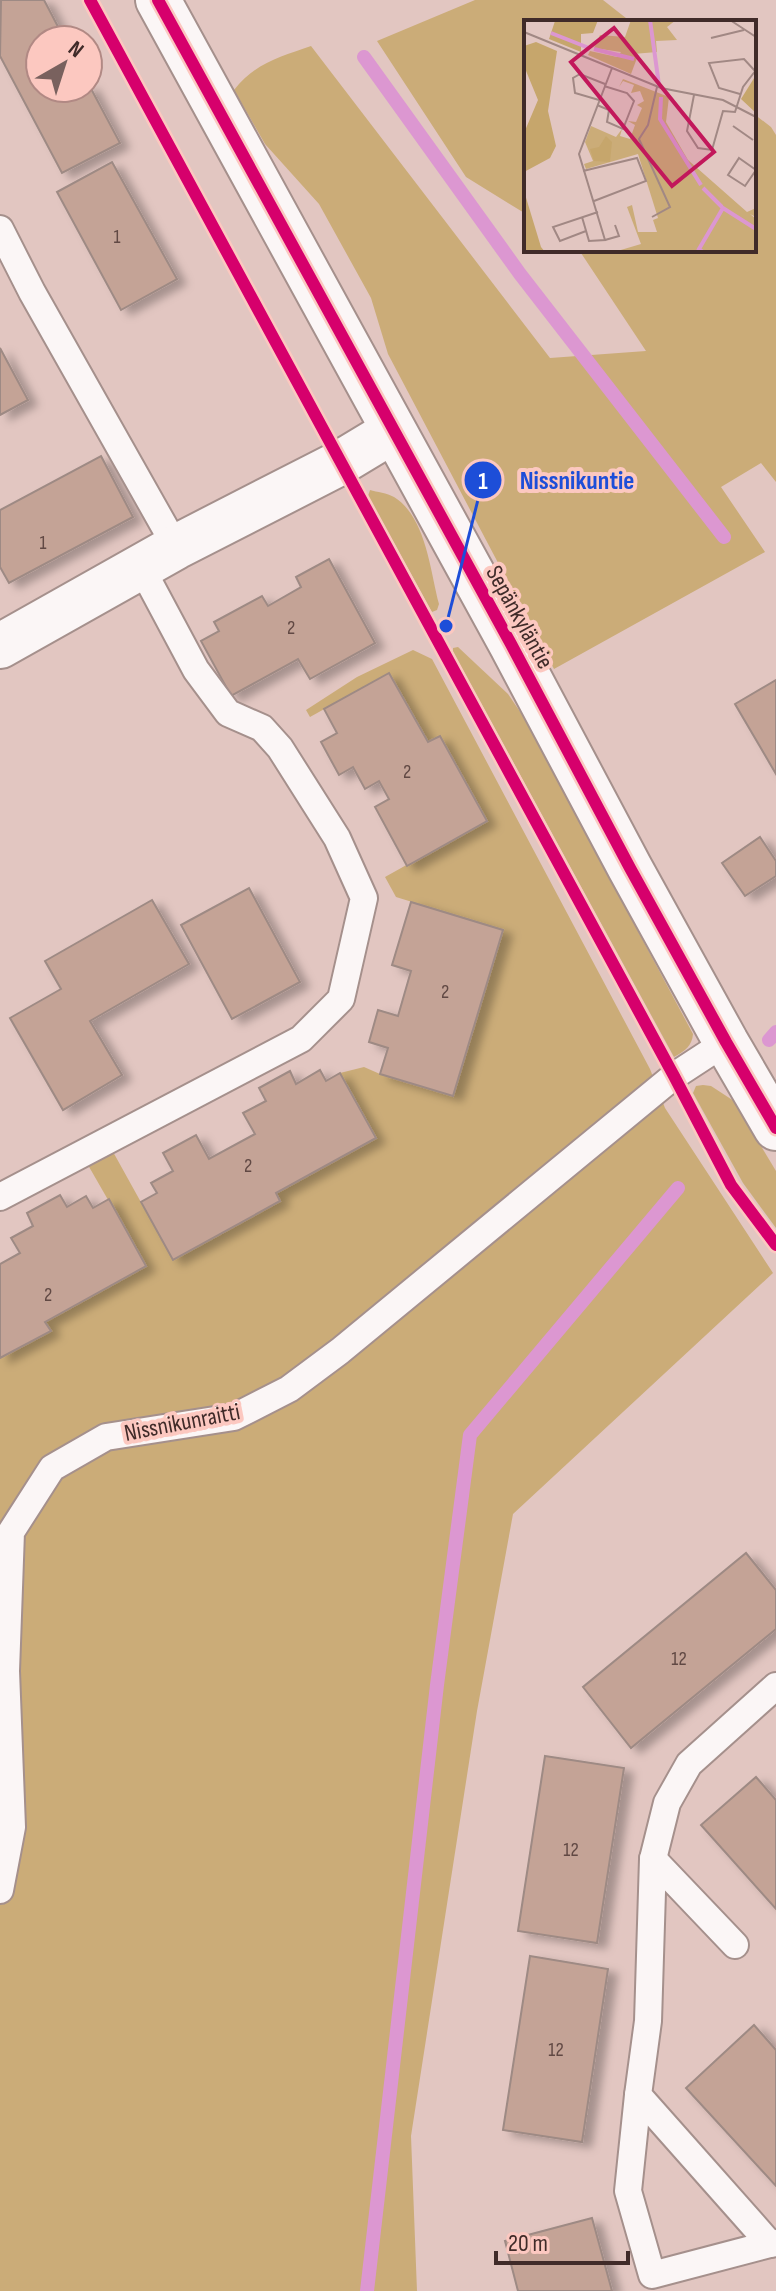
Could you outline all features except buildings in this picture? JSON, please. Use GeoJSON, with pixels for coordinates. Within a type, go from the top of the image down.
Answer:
{"type":"FeatureCollection","features":[{"type":"Feature","properties":{"kind":"street","name":"Sepänkyläntie"},"geometry":{"type":"LineString","coordinates":[[158,0],[726,1042],[776,1128]]}},
{"type":"Feature","properties":{"kind":"street"},"geometry":{"type":"LineString","coordinates":[[0,646],[158,557],[340,463],[393,431]]}},
{"type":"Feature","properties":{"kind":"lane"},"geometry":{"type":"LineString","coordinates":[[0,229],[158,557],[196,670],[228,713],[262,728],[280,748],[337,838],[364,898],[341,999],[301,1039],[0,1197]]}},
{"type":"Feature","properties":{"kind":"lane","name":"Nissnikunraitti"},"geometry":{"type":"LineString","coordinates":[[0,1890],[12,1827],[6,1671],[11,1532],[52,1468],[106,1437],[234,1417],[289,1389],[340,1351],[674,1076],[726,1042]]}},
{"type":"Feature","properties":{"kind":"lane"},"geometry":{"type":"LineString","coordinates":[[638,2095],[773,2244],[654,2283],[628,2191],[638,2095],[648,2021],[653,1859],[667,1803],[689,1764],[776,1686]]}},
{"type":"Feature","properties":{"kind":"lane"},"geometry":{"type":"LineString","coordinates":[[653,1859],[735,1945]]}},
{"type":"Feature","properties":{"kind":"shaded area"},"geometry":{"type":"Polygon","coordinates":[[[475,0],[603,0],[628,20],[524,20],[524,213],[466,177],[377,41],[475,0]]]}},
{"type":"Feature","properties":{"kind":"shaded area"},"geometry":{"type":"Polygon","coordinates":[[[311,46],[550,358],[646,351],[580,252],[756,252],[756,116],[771,127],[776,135],[776,482],[761,463],[721,487],[765,552],[554,669],[388,354],[371,298],[319,204],[265,144],[234,90],[259,67],[311,46]]]}},
{"type":"Feature","properties":{"kind":"shaded area"},"geometry":{"type":"Polygon","coordinates":[[[370,490],[394,497],[413,517],[429,560],[439,604],[437,610],[432,612],[368,496],[370,490]]]}},
{"type":"Feature","properties":{"kind":"shaded area"},"geometry":{"type":"Polygon","coordinates":[[[458,647],[508,694],[523,716],[693,1034],[687,1048],[674,1057],[453,652],[453,648],[458,647]]]}},
{"type":"Feature","properties":{"kind":"shaded area"},"geometry":{"type":"Polygon","coordinates":[[[413,650],[432,659],[650,1069],[665,1108],[773,1273],[513,1514],[477,1711],[411,2136],[417,2291],[0,2291],[0,1358],[50,1331],[45,1322],[146,1266],[88,1165],[112,1150],[173,1260],[279,1202],[276,1193],[376,1138],[340,1073],[364,1067],[453,1096],[503,930],[396,897],[385,877],[487,820],[440,736],[428,742],[389,673],[310,717],[306,710],[357,677],[413,650]]]}},
{"type":"Feature","properties":{"kind":"shaded area"},"geometry":{"type":"Polygon","coordinates":[[[696,1086],[711,1086],[734,1101],[776,1171],[776,1228],[743,1183],[693,1093],[696,1086]]]}},
{"type":"Feature","properties":{"kind":"waterway"},"geometry":{"type":"LineString","coordinates":[[364,57],[520,274],[724,537]]}},
{"type":"Feature","properties":{"kind":"waterway"},"geometry":{"type":"LineString","coordinates":[[769,1040],[776,1032]]}},
{"type":"Feature","properties":{"kind":"waterway"},"geometry":{"type":"LineString","coordinates":[[367,2291],[437,1685],[470,1435],[678,1188]]}},
{"type":"Feature","properties":{"kind":"cycle path"},"geometry":{"type":"LineString","coordinates":[[90,0],[731,1185],[776,1245]]}},
{"type":"Feature","properties":{"kind":"cycle path"},"geometry":{"type":"LineString","coordinates":[[158,0],[511,644],[630,868],[776,1128]]}},
{"type":"Feature","properties":{"kind":"place","name":"Nissnikuntie"},"geometry":{"type":"Point","coordinates":[446,626]}}]}
